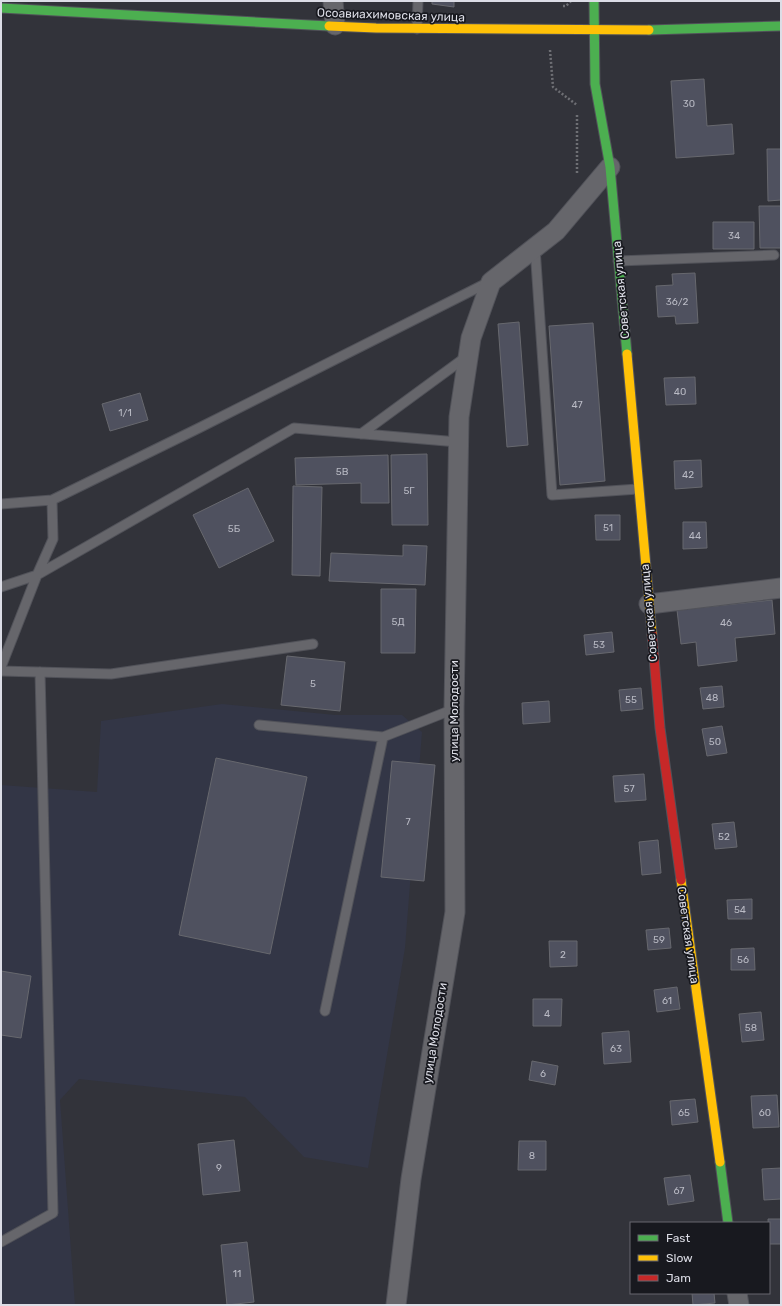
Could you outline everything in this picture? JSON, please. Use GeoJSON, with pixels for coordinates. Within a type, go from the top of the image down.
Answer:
{"type":"FeatureCollection","features":[{"type":"Feature","properties":{"kind":"main road","name":"Советская улица"},"geometry":{"type":"LineString","coordinates":[[594,1],[596,84],[610,167],[660,728],[728,1222]]}},
{"type":"Feature","properties":{"kind":"main road","name":"Осоавиахимовская улица"},"geometry":{"type":"LineString","coordinates":[[1,8],[417,29],[594,30],[781,26]]}},
{"type":"Feature","properties":{"kind":"street"},"geometry":{"type":"LineString","coordinates":[[333,1],[335,25]]}},
{"type":"Feature","properties":{"kind":"street"},"geometry":{"type":"LineString","coordinates":[[491,282],[556,231],[610,167]]}},
{"type":"Feature","properties":{"kind":"street","name":"улица Молодости"},"geometry":{"type":"LineString","coordinates":[[396,1305],[411,1180],[455,912],[454,709],[459,417],[471,338],[491,282]]}},
{"type":"Feature","properties":{"kind":"street"},"geometry":{"type":"LineString","coordinates":[[649,604],[781,588]]}},
{"type":"Feature","properties":{"kind":"street"},"geometry":{"type":"LineString","coordinates":[[737,1294],[739,1305]]}},
{"type":"Feature","properties":{"kind":"lane"},"geometry":{"type":"LineString","coordinates":[[417,29],[418,1]]}},
{"type":"Feature","properties":{"kind":"lane"},"geometry":{"type":"LineString","coordinates":[[535,247],[552,495],[638,489]]}},
{"type":"Feature","properties":{"kind":"lane"},"geometry":{"type":"LineString","coordinates":[[618,261],[774,255]]}},
{"type":"Feature","properties":{"kind":"lane"},"geometry":{"type":"LineString","coordinates":[[1,504],[52,500],[491,282]]}},
{"type":"Feature","properties":{"kind":"lane"},"geometry":{"type":"LineString","coordinates":[[361,434],[469,355]]}},
{"type":"Feature","properties":{"kind":"lane"},"geometry":{"type":"LineString","coordinates":[[1,587],[37,575],[294,428],[458,442]]}},
{"type":"Feature","properties":{"kind":"lane"},"geometry":{"type":"LineString","coordinates":[[1,667],[37,575],[53,539],[52,500]]}},
{"type":"Feature","properties":{"kind":"lane"},"geometry":{"type":"LineString","coordinates":[[1,671],[111,674],[313,644]]}},
{"type":"Feature","properties":{"kind":"lane"},"geometry":{"type":"LineString","coordinates":[[1,1242],[53,1213],[40,672]]}},
{"type":"Feature","properties":{"kind":"lane"},"geometry":{"type":"LineString","coordinates":[[258,725],[383,737],[454,709]]}},
{"type":"Feature","properties":{"kind":"lane"},"geometry":{"type":"LineString","coordinates":[[326,1011],[383,737]]}},
{"type":"Feature","properties":{"kind":"path"},"geometry":{"type":"LineString","coordinates":[[560,7],[566,6],[571,1]]}},
{"type":"Feature","properties":{"kind":"path"},"geometry":{"type":"LineString","coordinates":[[549,29],[553,87],[577,105],[577,174]]}},
{"type":"Feature","properties":{"kind":"shaded area"},"geometry":{"type":"Polygon","coordinates":[[[222,704],[335,715],[402,715],[422,732],[405,948],[368,1168],[304,1157],[245,1097],[79,1079],[60,1100],[75,1305],[1,1305],[1,785],[97,792],[101,721],[222,704]]]}},
{"type":"Feature","properties":{"kind":"building"},"geometry":{"type":"Polygon","coordinates":[[[432,1],[454,1],[454,7],[432,4],[432,1]]]}},
{"type":"Feature","properties":{"kind":"building"},"geometry":{"type":"Polygon","coordinates":[[[704,79],[707,126],[732,124],[734,154],[676,158],[671,81],[704,79]]]}},
{"type":"Feature","properties":{"kind":"building"},"geometry":{"type":"Polygon","coordinates":[[[767,149],[781,149],[781,200],[768,201],[767,149]]]}},
{"type":"Feature","properties":{"kind":"building"},"geometry":{"type":"Polygon","coordinates":[[[759,206],[781,206],[781,248],[760,248],[759,206]]]}},
{"type":"Feature","properties":{"kind":"building"},"geometry":{"type":"Polygon","coordinates":[[[713,222],[754,222],[754,249],[713,249],[713,222]]]}},
{"type":"Feature","properties":{"kind":"building"},"geometry":{"type":"Polygon","coordinates":[[[695,273],[698,323],[676,324],[675,316],[658,317],[656,286],[673,285],[672,274],[695,273]]]}},
{"type":"Feature","properties":{"kind":"building"},"geometry":{"type":"Polygon","coordinates":[[[519,322],[528,445],[507,447],[498,324],[519,322]]]}},
{"type":"Feature","properties":{"kind":"building"},"geometry":{"type":"Polygon","coordinates":[[[593,323],[605,481],[560,485],[549,326],[593,323]]]}},
{"type":"Feature","properties":{"kind":"building"},"geometry":{"type":"Polygon","coordinates":[[[695,377],[696,404],[666,405],[664,378],[695,377]]]}},
{"type":"Feature","properties":{"kind":"building"},"geometry":{"type":"Polygon","coordinates":[[[140,393],[148,420],[110,431],[102,404],[140,393]]]}},
{"type":"Feature","properties":{"kind":"building"},"geometry":{"type":"Polygon","coordinates":[[[427,454],[428,525],[392,525],[391,455],[427,454]]]}},
{"type":"Feature","properties":{"kind":"building"},"geometry":{"type":"Polygon","coordinates":[[[388,455],[389,503],[361,503],[361,483],[296,485],[295,458],[388,455]]]}},
{"type":"Feature","properties":{"kind":"building"},"geometry":{"type":"Polygon","coordinates":[[[701,460],[702,487],[675,489],[674,461],[701,460]]]}},
{"type":"Feature","properties":{"kind":"building"},"geometry":{"type":"Polygon","coordinates":[[[293,486],[322,487],[320,576],[292,575],[293,486]]]}},
{"type":"Feature","properties":{"kind":"building"},"geometry":{"type":"Polygon","coordinates":[[[248,488],[274,541],[219,568],[193,515],[248,488]]]}},
{"type":"Feature","properties":{"kind":"building"},"geometry":{"type":"Polygon","coordinates":[[[595,515],[620,515],[620,540],[596,540],[595,515]]]}},
{"type":"Feature","properties":{"kind":"building"},"geometry":{"type":"Polygon","coordinates":[[[683,522],[706,522],[707,548],[683,549],[683,522]]]}},
{"type":"Feature","properties":{"kind":"building"},"geometry":{"type":"Polygon","coordinates":[[[403,545],[427,546],[425,585],[329,581],[331,553],[403,556],[403,545]]]}},
{"type":"Feature","properties":{"kind":"building"},"geometry":{"type":"Polygon","coordinates":[[[381,589],[416,589],[415,653],[381,653],[381,589]]]}},
{"type":"Feature","properties":{"kind":"building"},"geometry":{"type":"Polygon","coordinates":[[[772,600],[775,634],[735,638],[737,661],[698,666],[696,642],[681,644],[677,610],[772,600]]]}},
{"type":"Feature","properties":{"kind":"building"},"geometry":{"type":"Polygon","coordinates":[[[612,632],[614,652],[586,655],[584,635],[612,632]]]}},
{"type":"Feature","properties":{"kind":"building"},"geometry":{"type":"Polygon","coordinates":[[[287,656],[345,662],[340,711],[281,705],[287,656]]]}},
{"type":"Feature","properties":{"kind":"building"},"geometry":{"type":"Polygon","coordinates":[[[722,686],[724,707],[703,709],[700,688],[722,686]]]}},
{"type":"Feature","properties":{"kind":"building"},"geometry":{"type":"Polygon","coordinates":[[[641,688],[643,709],[621,711],[619,690],[641,688]]]}},
{"type":"Feature","properties":{"kind":"building"},"geometry":{"type":"Polygon","coordinates":[[[549,701],[550,722],[523,724],[522,703],[549,701]]]}},
{"type":"Feature","properties":{"kind":"building"},"geometry":{"type":"Polygon","coordinates":[[[722,726],[727,753],[707,756],[702,729],[722,726]]]}},
{"type":"Feature","properties":{"kind":"building"},"geometry":{"type":"Polygon","coordinates":[[[216,758],[307,777],[270,954],[179,935],[216,758]]]}},
{"type":"Feature","properties":{"kind":"building"},"geometry":{"type":"Polygon","coordinates":[[[392,761],[435,765],[424,881],[381,877],[392,761]]]}},
{"type":"Feature","properties":{"kind":"building"},"geometry":{"type":"Polygon","coordinates":[[[644,774],[646,800],[615,802],[613,776],[644,774]]]}},
{"type":"Feature","properties":{"kind":"building"},"geometry":{"type":"Polygon","coordinates":[[[734,822],[737,847],[715,849],[712,824],[734,822]]]}},
{"type":"Feature","properties":{"kind":"building"},"geometry":{"type":"Polygon","coordinates":[[[658,840],[661,873],[642,875],[639,842],[658,840]]]}},
{"type":"Feature","properties":{"kind":"building"},"geometry":{"type":"Polygon","coordinates":[[[752,899],[752,919],[728,919],[727,900],[752,899]]]}},
{"type":"Feature","properties":{"kind":"building"},"geometry":{"type":"Polygon","coordinates":[[[669,928],[671,948],[648,950],[646,930],[669,928]]]}},
{"type":"Feature","properties":{"kind":"building"},"geometry":{"type":"Polygon","coordinates":[[[549,941],[577,941],[577,966],[550,967],[549,941]]]}},
{"type":"Feature","properties":{"kind":"building"},"geometry":{"type":"Polygon","coordinates":[[[754,948],[755,970],[731,970],[731,949],[754,948]]]}},
{"type":"Feature","properties":{"kind":"building"},"geometry":{"type":"Polygon","coordinates":[[[1,971],[31,976],[21,1038],[1,1035],[1,971]]]}},
{"type":"Feature","properties":{"kind":"building"},"geometry":{"type":"Polygon","coordinates":[[[677,987],[680,1009],[657,1012],[654,990],[677,987]]]}},
{"type":"Feature","properties":{"kind":"building"},"geometry":{"type":"Polygon","coordinates":[[[533,999],[562,999],[561,1026],[533,1026],[533,999]]]}},
{"type":"Feature","properties":{"kind":"building"},"geometry":{"type":"Polygon","coordinates":[[[761,1012],[764,1040],[742,1042],[739,1014],[761,1012]]]}},
{"type":"Feature","properties":{"kind":"building"},"geometry":{"type":"Polygon","coordinates":[[[629,1031],[631,1062],[604,1064],[602,1033],[629,1031]]]}},
{"type":"Feature","properties":{"kind":"building"},"geometry":{"type":"Polygon","coordinates":[[[532,1061],[558,1066],[555,1085],[529,1080],[532,1061]]]}},
{"type":"Feature","properties":{"kind":"building"},"geometry":{"type":"Polygon","coordinates":[[[777,1095],[779,1127],[753,1128],[751,1096],[777,1095]]]}},
{"type":"Feature","properties":{"kind":"building"},"geometry":{"type":"Polygon","coordinates":[[[695,1099],[698,1122],[672,1125],[670,1101],[695,1099]]]}},
{"type":"Feature","properties":{"kind":"building"},"geometry":{"type":"Polygon","coordinates":[[[234,1140],[240,1191],[203,1195],[198,1144],[234,1140]]]}},
{"type":"Feature","properties":{"kind":"building"},"geometry":{"type":"Polygon","coordinates":[[[519,1141],[546,1141],[546,1170],[518,1170],[519,1141]]]}},
{"type":"Feature","properties":{"kind":"building"},"geometry":{"type":"Polygon","coordinates":[[[781,1168],[781,1199],[764,1200],[762,1169],[781,1168]]]}},
{"type":"Feature","properties":{"kind":"building"},"geometry":{"type":"Polygon","coordinates":[[[690,1175],[694,1201],[668,1205],[664,1178],[690,1175]]]}},
{"type":"Feature","properties":{"kind":"building"},"geometry":{"type":"Polygon","coordinates":[[[768,1219],[781,1219],[781,1244],[770,1244],[770,1222],[768,1222],[768,1219]]]}},
{"type":"Feature","properties":{"kind":"building"},"geometry":{"type":"Polygon","coordinates":[[[247,1242],[254,1302],[227,1305],[221,1245],[247,1242]]]}},
{"type":"Feature","properties":{"kind":"building"},"geometry":{"type":"Polygon","coordinates":[[[692,1294],[714,1294],[715,1303],[693,1305],[692,1294]]]}},
{"type":"Feature","properties":{"kind":"traffic: fast"},"geometry":{"type":"LineString","coordinates":[[594,1],[595,84],[610,167],[627,354]]}},
{"type":"Feature","properties":{"kind":"traffic: fast"},"geometry":{"type":"LineString","coordinates":[[1,8],[329,26]]}},
{"type":"Feature","properties":{"kind":"traffic: fast"},"geometry":{"type":"LineString","coordinates":[[649,30],[781,26]]}},
{"type":"Feature","properties":{"kind":"traffic: fast"},"geometry":{"type":"LineString","coordinates":[[720,1162],[728,1222]]}},
{"type":"Feature","properties":{"kind":"traffic: slow"},"geometry":{"type":"LineString","coordinates":[[329,26],[376,28],[649,30]]}},
{"type":"Feature","properties":{"kind":"traffic: slow"},"geometry":{"type":"LineString","coordinates":[[627,354],[652,634]]}},
{"type":"Feature","properties":{"kind":"traffic: slow"},"geometry":{"type":"LineString","coordinates":[[681,880],[720,1162]]}},
{"type":"Feature","properties":{"kind":"traffic: jam"},"geometry":{"type":"LineString","coordinates":[[652,634],[660,728],[681,880]]}}]}
